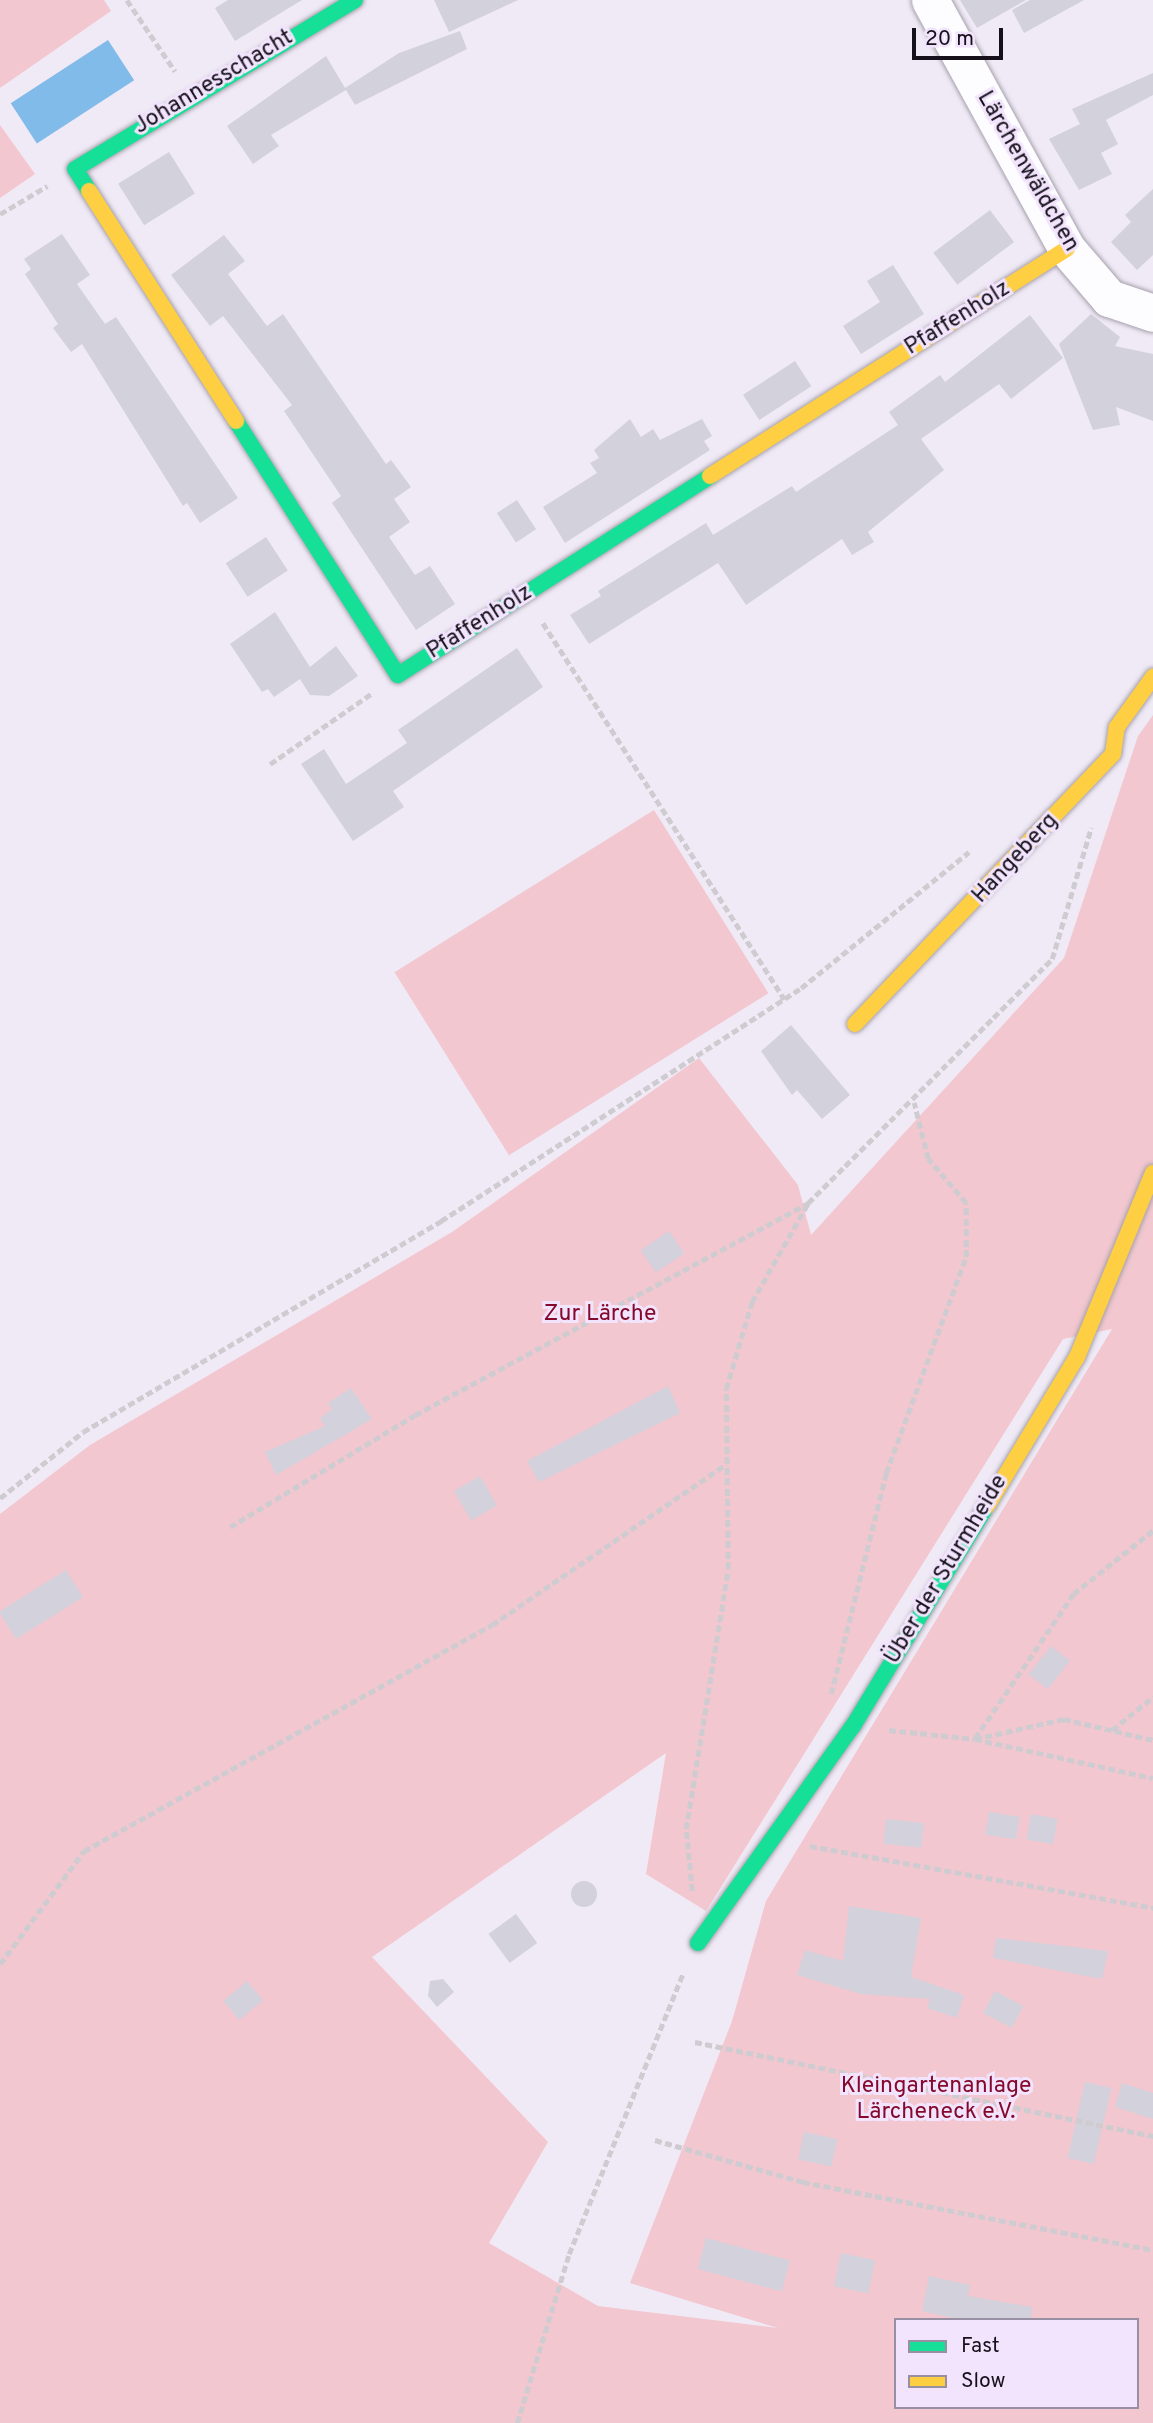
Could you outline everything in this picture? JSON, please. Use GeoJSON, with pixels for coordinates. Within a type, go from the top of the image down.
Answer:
{"type":"FeatureCollection","features":[{"type":"Feature","properties":{"kind":"street","name":"Johannesschacht"},"geometry":{"type":"LineString","coordinates":[[75,169],[192,95],[355,0]]}},
{"type":"Feature","properties":{"kind":"street","name":"Lärchenwäldchen"},"geometry":{"type":"LineString","coordinates":[[930,0],[1067,249],[1108,298],[1153,313]]}},
{"type":"Feature","properties":{"kind":"street"},"geometry":{"type":"LineString","coordinates":[[75,169],[398,675]]}},
{"type":"Feature","properties":{"kind":"street","name":"Pfaffenholz"},"geometry":{"type":"LineString","coordinates":[[398,675],[1067,249]]}},
{"type":"Feature","properties":{"kind":"street","name":"Hangeberg"},"geometry":{"type":"LineString","coordinates":[[855,1024],[1113,754],[1117,727],[1153,677]]}},
{"type":"Feature","properties":{"kind":"street","name":"Über der Sturmheide"},"geometry":{"type":"LineString","coordinates":[[698,1943],[853,1726],[1077,1357],[1153,1172]]}},
{"type":"Feature","properties":{"kind":"path"},"geometry":{"type":"LineString","coordinates":[[127,0],[192,95]]}},
{"type":"Feature","properties":{"kind":"path"},"geometry":{"type":"LineString","coordinates":[[0,214],[75,169]]}},
{"type":"Feature","properties":{"kind":"path"},"geometry":{"type":"LineString","coordinates":[[524,595],[784,999]]}},
{"type":"Feature","properties":{"kind":"path"},"geometry":{"type":"LineString","coordinates":[[270,764],[398,675]]}},
{"type":"Feature","properties":{"kind":"path"},"geometry":{"type":"LineString","coordinates":[[698,1943],[686,1829],[728,1569],[726,1389],[752,1302],[808,1203],[914,1102],[1052,959],[1094,818]]}},
{"type":"Feature","properties":{"kind":"path"},"geometry":{"type":"LineString","coordinates":[[0,1498],[83,1432],[441,1221],[784,999],[982,841]]}},
{"type":"Feature","properties":{"kind":"path"},"geometry":{"type":"LineString","coordinates":[[829,1702],[886,1473],[966,1257],[966,1203],[928,1159],[914,1102]]}},
{"type":"Feature","properties":{"kind":"path"},"geometry":{"type":"LineString","coordinates":[[230,1527],[393,1427],[792,1208],[808,1203]]}},
{"type":"Feature","properties":{"kind":"path"},"geometry":{"type":"LineString","coordinates":[[0,1964],[84,1851],[492,1625],[727,1464]]}},
{"type":"Feature","properties":{"kind":"path"},"geometry":{"type":"LineString","coordinates":[[975,1739],[1074,1594],[1153,1531]]}},
{"type":"Feature","properties":{"kind":"path"},"geometry":{"type":"LineString","coordinates":[[1111,1730],[1153,1697]]}},
{"type":"Feature","properties":{"kind":"path"},"geometry":{"type":"LineString","coordinates":[[975,1739],[1064,1719],[1153,1740]]}},
{"type":"Feature","properties":{"kind":"path"},"geometry":{"type":"LineString","coordinates":[[853,1726],[975,1739],[1153,1778]]}},
{"type":"Feature","properties":{"kind":"path"},"geometry":{"type":"LineString","coordinates":[[823,1846],[1153,1908]]}},
{"type":"Feature","properties":{"kind":"path"},"geometry":{"type":"LineString","coordinates":[[517,2423],[564,2266],[666,2007]]}},
{"type":"Feature","properties":{"kind":"path"},"geometry":{"type":"LineString","coordinates":[[695,2042],[1153,2136]]}},
{"type":"Feature","properties":{"kind":"path"},"geometry":{"type":"LineString","coordinates":[[655,2140],[803,2182],[1153,2250]]}},
{"type":"Feature","properties":{"kind":"green space"},"geometry":{"type":"Polygon","coordinates":[[[0,0],[104,0],[111,11],[0,88],[0,0]]]}},
{"type":"Feature","properties":{"kind":"green space"},"geometry":{"type":"Polygon","coordinates":[[[0,125],[35,174],[0,198],[0,125]]]}},
{"type":"Feature","properties":{"kind":"green space"},"geometry":{"type":"Polygon","coordinates":[[[1153,715],[1153,2423],[0,2423],[0,1514],[90,1445],[452,1232],[699,1058],[798,1185],[811,1235],[1064,958],[1138,736],[1153,715]],[[1112,1329],[1063,1339],[706,1911],[646,1874],[666,1753],[372,1957],[548,2142],[489,2243],[598,2306],[778,2328],[630,2283],[732,2021],[766,1901],[1112,1329]]]}},
{"type":"Feature","properties":{"kind":"green space"},"geometry":{"type":"Polygon","coordinates":[[[654,810],[768,993],[509,1155],[394,972],[654,810]]]}},
{"type":"Feature","properties":{"kind":"water"},"geometry":{"type":"Polygon","coordinates":[[[108,40],[134,80],[37,143],[11,103],[108,40]]]}},
{"type":"Feature","properties":{"kind":"building"},"geometry":{"type":"Polygon","coordinates":[[[228,0],[302,0],[235,41],[215,8],[228,0]]]}},
{"type":"Feature","properties":{"kind":"building"},"geometry":{"type":"Polygon","coordinates":[[[434,0],[518,0],[449,32],[434,0]]]}},
{"type":"Feature","properties":{"kind":"building"},"geometry":{"type":"Polygon","coordinates":[[[960,0],[1026,0],[977,28],[960,0]]]}},
{"type":"Feature","properties":{"kind":"building"},"geometry":{"type":"Polygon","coordinates":[[[1030,0],[1084,0],[1024,33],[1012,10],[1030,0]]]}},
{"type":"Feature","properties":{"kind":"building"},"geometry":{"type":"Polygon","coordinates":[[[460,31],[467,49],[355,105],[346,90],[271,135],[279,146],[253,164],[227,126],[326,56],[345,88],[399,53],[460,31]]]}},
{"type":"Feature","properties":{"kind":"building"},"geometry":{"type":"Polygon","coordinates":[[[1153,73],[1153,95],[1106,120],[1118,144],[1101,153],[1112,174],[1079,190],[1049,139],[1080,124],[1072,109],[1153,73]]]}},
{"type":"Feature","properties":{"kind":"building"},"geometry":{"type":"Polygon","coordinates":[[[169,152],[195,194],[144,225],[118,184],[169,152]]]}},
{"type":"Feature","properties":{"kind":"building"},"geometry":{"type":"Polygon","coordinates":[[[1153,189],[1153,255],[1137,270],[1111,242],[1131,222],[1125,215],[1153,189]]]}},
{"type":"Feature","properties":{"kind":"building"},"geometry":{"type":"Polygon","coordinates":[[[990,210],[1014,242],[957,285],[933,253],[990,210]]]}},
{"type":"Feature","properties":{"kind":"building"},"geometry":{"type":"Polygon","coordinates":[[[62,234],[90,275],[77,284],[105,324],[116,317],[238,498],[200,523],[187,503],[183,506],[82,344],[71,352],[53,328],[58,324],[25,274],[31,269],[24,259],[62,234]]]}},
{"type":"Feature","properties":{"kind":"building"},"geometry":{"type":"Polygon","coordinates":[[[224,235],[245,261],[228,274],[267,326],[283,314],[386,464],[391,460],[411,487],[394,499],[410,522],[389,537],[415,575],[430,566],[455,604],[416,630],[332,503],[341,496],[284,411],[292,405],[223,316],[210,326],[171,275],[224,235]]]}},
{"type":"Feature","properties":{"kind":"building"},"geometry":{"type":"Polygon","coordinates":[[[893,265],[924,314],[861,354],[843,326],[880,302],[867,281],[893,265]]]}},
{"type":"Feature","properties":{"kind":"building"},"geometry":{"type":"Polygon","coordinates":[[[1091,314],[1120,337],[1115,346],[1153,354],[1153,421],[1116,407],[1120,425],[1093,430],[1059,344],[1091,314]]]}},
{"type":"Feature","properties":{"kind":"building"},"geometry":{"type":"Polygon","coordinates":[[[1030,315],[1063,358],[1011,399],[999,384],[921,439],[944,470],[868,532],[874,542],[852,555],[842,539],[746,605],[718,563],[589,644],[570,615],[601,596],[598,591],[706,523],[713,535],[792,486],[796,492],[898,425],[889,412],[940,375],[945,382],[1030,315]]]}},
{"type":"Feature","properties":{"kind":"building"},"geometry":{"type":"Polygon","coordinates":[[[795,361],[811,386],[759,420],[743,395],[795,361]]]}},
{"type":"Feature","properties":{"kind":"building"},"geometry":{"type":"Polygon","coordinates":[[[630,419],[641,437],[653,429],[660,440],[702,419],[712,436],[704,441],[710,450],[565,543],[543,507],[597,473],[590,463],[599,458],[594,450],[630,419]]]}},
{"type":"Feature","properties":{"kind":"building"},"geometry":{"type":"Polygon","coordinates":[[[517,500],[536,529],[516,542],[497,513],[517,500]]]}},
{"type":"Feature","properties":{"kind":"building"},"geometry":{"type":"Polygon","coordinates":[[[266,537],[288,571],[248,597],[226,563],[266,537]]]}},
{"type":"Feature","properties":{"kind":"building"},"geometry":{"type":"Polygon","coordinates":[[[275,612],[310,667],[336,646],[358,676],[329,696],[310,695],[300,679],[274,697],[268,689],[262,692],[230,644],[275,612]]]}},
{"type":"Feature","properties":{"kind":"building"},"geometry":{"type":"Polygon","coordinates":[[[517,648],[543,687],[393,791],[404,807],[353,841],[301,764],[324,749],[346,784],[407,743],[398,730],[517,648]]]}},
{"type":"Feature","properties":{"kind":"building"},"geometry":{"type":"Polygon","coordinates":[[[791,1025],[850,1095],[822,1119],[797,1090],[792,1095],[761,1051],[791,1025]]]}},
{"type":"Feature","properties":{"kind":"building"},"geometry":{"type":"Polygon","coordinates":[[[669,1231],[684,1253],[656,1272],[641,1250],[669,1231]]]}},
{"type":"Feature","properties":{"kind":"building"},"geometry":{"type":"Polygon","coordinates":[[[668,1386],[680,1413],[539,1482],[527,1461],[668,1386]]]}},
{"type":"Feature","properties":{"kind":"building"},"geometry":{"type":"Polygon","coordinates":[[[351,1388],[372,1419],[276,1475],[265,1452],[325,1426],[320,1418],[332,1409],[328,1403],[351,1388]]]}},
{"type":"Feature","properties":{"kind":"building"},"geometry":{"type":"Polygon","coordinates":[[[480,1476],[497,1505],[471,1520],[454,1491],[480,1476]]]}},
{"type":"Feature","properties":{"kind":"building"},"geometry":{"type":"Polygon","coordinates":[[[66,1570],[83,1597],[16,1639],[0,1611],[66,1570]]]}},
{"type":"Feature","properties":{"kind":"building"},"geometry":{"type":"Polygon","coordinates":[[[1051,1646],[1070,1661],[1048,1689],[1029,1674],[1051,1646]]]}},
{"type":"Feature","properties":{"kind":"building"},"geometry":{"type":"Polygon","coordinates":[[[989,1812],[1020,1817],[1016,1840],[985,1835],[989,1812]]]}},
{"type":"Feature","properties":{"kind":"building"},"geometry":{"type":"Polygon","coordinates":[[[1031,1814],[1058,1819],[1053,1844],[1026,1840],[1031,1814]]]}},
{"type":"Feature","properties":{"kind":"building"},"geometry":{"type":"Polygon","coordinates":[[[886,1819],[924,1823],[921,1848],[883,1844],[886,1819]]]}},
{"type":"Feature","properties":{"kind":"building"},"geometry":{"type":"Polygon","coordinates":[[[584,1881],[593,1885],[597,1894],[593,1903],[584,1907],[575,1903],[571,1894],[575,1885],[584,1881]]]}},
{"type":"Feature","properties":{"kind":"building"},"geometry":{"type":"Polygon","coordinates":[[[849,1906],[921,1918],[911,1977],[964,1995],[957,2018],[927,2008],[930,1999],[861,1994],[797,1975],[805,1950],[843,1961],[849,1906]]]}},
{"type":"Feature","properties":{"kind":"building"},"geometry":{"type":"Polygon","coordinates":[[[516,1914],[537,1943],[510,1963],[488,1934],[516,1914]]]}},
{"type":"Feature","properties":{"kind":"building"},"geometry":{"type":"Polygon","coordinates":[[[996,1938],[1108,1951],[1102,1979],[993,1958],[996,1938]]]}},
{"type":"Feature","properties":{"kind":"building"},"geometry":{"type":"Polygon","coordinates":[[[443,1979],[454,1992],[437,2007],[428,1996],[430,1981],[443,1979]]]}},
{"type":"Feature","properties":{"kind":"building"},"geometry":{"type":"Polygon","coordinates":[[[247,1981],[263,2000],[239,2020],[223,2001],[247,1981]]]}},
{"type":"Feature","properties":{"kind":"building"},"geometry":{"type":"Polygon","coordinates":[[[995,1991],[1023,2006],[1012,2028],[983,2013],[995,1991]]]}},
{"type":"Feature","properties":{"kind":"building"},"geometry":{"type":"Polygon","coordinates":[[[1085,2082],[1111,2088],[1094,2164],[1067,2158],[1085,2082]]]}},
{"type":"Feature","properties":{"kind":"building"},"geometry":{"type":"Polygon","coordinates":[[[1122,2083],[1153,2093],[1153,2119],[1115,2107],[1122,2083]]]}},
{"type":"Feature","properties":{"kind":"building"},"geometry":{"type":"Polygon","coordinates":[[[804,2132],[837,2139],[831,2166],[798,2159],[804,2132]]]}},
{"type":"Feature","properties":{"kind":"building"},"geometry":{"type":"Polygon","coordinates":[[[706,2238],[790,2261],[782,2291],[698,2269],[706,2238]]]}},
{"type":"Feature","properties":{"kind":"building"},"geometry":{"type":"Polygon","coordinates":[[[841,2253],[875,2260],[868,2294],[834,2286],[841,2253]]]}},
{"type":"Feature","properties":{"kind":"building"},"geometry":{"type":"Polygon","coordinates":[[[929,2276],[970,2285],[968,2296],[1032,2307],[1031,2318],[953,2318],[922,2311],[929,2276]]]}},
{"type":"Feature","properties":{"kind":"traffic: fast"},"geometry":{"type":"LineString","coordinates":[[89,191],[75,169],[355,0]]}},
{"type":"Feature","properties":{"kind":"traffic: fast"},"geometry":{"type":"LineString","coordinates":[[236,421],[398,675],[710,476]]}},
{"type":"Feature","properties":{"kind":"traffic: fast"},"geometry":{"type":"LineString","coordinates":[[698,1943],[853,1726],[987,1506]]}},
{"type":"Feature","properties":{"kind":"traffic: slow"},"geometry":{"type":"LineString","coordinates":[[89,191],[236,421]]}},
{"type":"Feature","properties":{"kind":"traffic: slow"},"geometry":{"type":"LineString","coordinates":[[710,476],[1067,249]]}},
{"type":"Feature","properties":{"kind":"traffic: slow"},"geometry":{"type":"LineString","coordinates":[[855,1024],[1113,754],[1117,727],[1153,677]]}},
{"type":"Feature","properties":{"kind":"traffic: slow"},"geometry":{"type":"LineString","coordinates":[[987,1506],[1077,1357],[1153,1173]]}},
{"type":"Feature","properties":{"kind":"park label","name":"Zur Lärche"},"geometry":{"type":"Point","coordinates":[600,1315]}},
{"type":"Feature","properties":{"kind":"park label","name":"Kleingartenanlage Lärcheneck e.V."},"geometry":{"type":"Point","coordinates":[936,2100]}}]}
